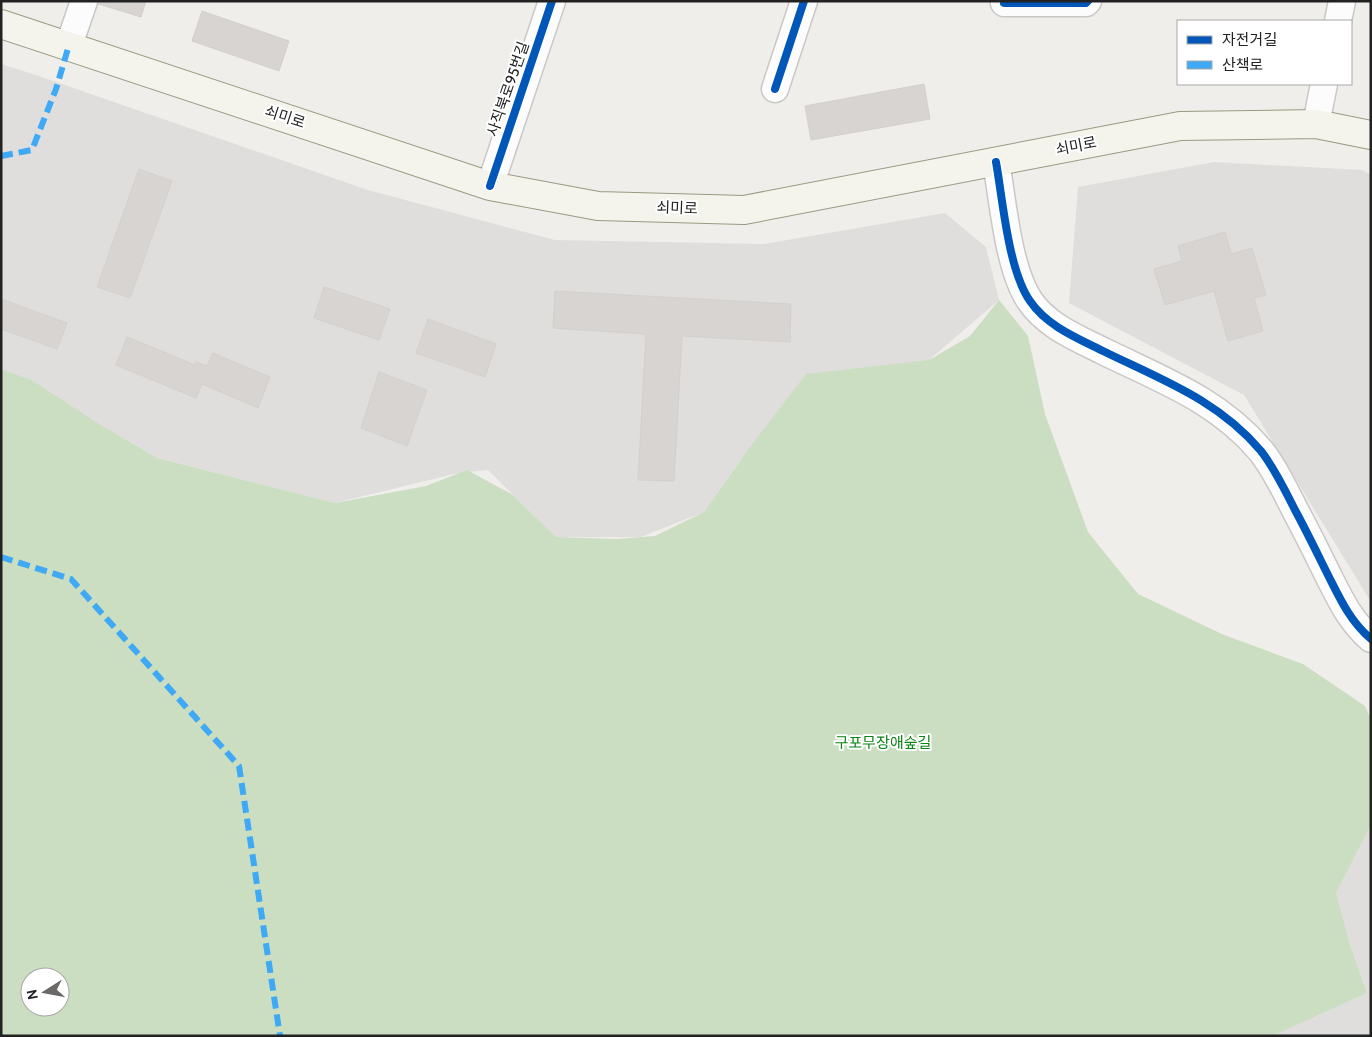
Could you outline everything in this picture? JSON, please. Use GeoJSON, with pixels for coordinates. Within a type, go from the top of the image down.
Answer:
{"type":"FeatureCollection","features":[{"type":"Feature","properties":{"kind":"main road","name":"쇠미로"},"geometry":{"type":"LineString","coordinates":[[1,24],[70,45],[490,186],[598,206],[744,210],[1180,126],[1316,124],[1371,135]]}},
{"type":"Feature","properties":{"kind":"street"},"geometry":{"type":"LineString","coordinates":[[70,45],[84,1]]}},
{"type":"Feature","properties":{"kind":"street","name":"사직북로95번길"},"geometry":{"type":"LineString","coordinates":[[490,186],[552,1]]}},
{"type":"Feature","properties":{"kind":"street"},"geometry":{"type":"LineString","coordinates":[[775,89],[804,1]]}},
{"type":"Feature","properties":{"kind":"street"},"geometry":{"type":"LineString","coordinates":[[1005,2],[1086,3],[1088,1]]}},
{"type":"Feature","properties":{"kind":"street"},"geometry":{"type":"LineString","coordinates":[[1338,20],[1342,1]]}},
{"type":"Feature","properties":{"kind":"street"},"geometry":{"type":"LineString","coordinates":[[1316,124],[1324,85]]}},
{"type":"Feature","properties":{"kind":"street"},"geometry":{"type":"LineString","coordinates":[[996,162],[1015,268],[1028,299],[1042,317],[1079,339],[1204,400],[1228,417],[1262,453],[1282,484],[1345,608],[1358,628],[1371,640]]}},
{"type":"Feature","properties":{"kind":"shaded area"},"geometry":{"type":"Polygon","coordinates":[[[1,64],[368,190],[555,240],[764,244],[945,213],[986,247],[999,300],[929,360],[741,459],[704,512],[641,537],[556,537],[488,470],[458,473],[335,503],[157,458],[98,423],[32,380],[1,369],[1,64]]]}},
{"type":"Feature","properties":{"kind":"shaded area"},"geometry":{"type":"Polygon","coordinates":[[[1214,162],[1362,170],[1371,175],[1371,602],[1244,395],[1069,303],[1078,187],[1214,162]]]}},
{"type":"Feature","properties":{"kind":"shaded area"},"geometry":{"type":"Polygon","coordinates":[[[1371,825],[1371,1036],[1273,1036],[1367,993],[1348,937],[1336,893],[1371,825]]]}},
{"type":"Feature","properties":{"kind":"green space","name":"구포무장애숲길"},"geometry":{"type":"Polygon","coordinates":[[[999,300],[1028,336],[1045,414],[1088,532],[1138,594],[1224,635],[1303,664],[1365,706],[1371,719],[1371,825],[1336,893],[1350,944],[1367,993],[1273,1036],[1,1036],[1,369],[32,380],[98,423],[157,458],[335,503],[426,486],[467,470],[513,495],[556,537],[616,539],[655,536],[704,512],[747,451],[806,374],[929,360],[970,336],[999,300]]]}},
{"type":"Feature","properties":{"kind":"building"},"geometry":{"type":"Polygon","coordinates":[[[96,1],[146,1],[141,17],[95,3],[96,1]]]}},
{"type":"Feature","properties":{"kind":"building"},"geometry":{"type":"Polygon","coordinates":[[[202,11],[289,41],[279,71],[192,41],[202,11]]]}},
{"type":"Feature","properties":{"kind":"building"},"geometry":{"type":"Polygon","coordinates":[[[924,84],[930,119],[811,140],[805,106],[924,84]]]}},
{"type":"Feature","properties":{"kind":"building"},"geometry":{"type":"Polygon","coordinates":[[[139,169],[172,181],[130,298],[97,287],[139,169]]]}},
{"type":"Feature","properties":{"kind":"building"},"geometry":{"type":"Polygon","coordinates":[[[1225,232],[1231,254],[1252,248],[1266,295],[1254,298],[1263,331],[1228,341],[1214,291],[1165,305],[1154,269],[1182,261],[1178,246],[1225,232]]]}},
{"type":"Feature","properties":{"kind":"building"},"geometry":{"type":"Polygon","coordinates":[[[324,287],[390,309],[379,340],[314,318],[324,287]]]}},
{"type":"Feature","properties":{"kind":"building"},"geometry":{"type":"Polygon","coordinates":[[[555,291],[791,304],[790,342],[682,336],[674,481],[638,480],[646,334],[553,328],[555,291]]]}},
{"type":"Feature","properties":{"kind":"building"},"geometry":{"type":"Polygon","coordinates":[[[1,299],[67,323],[57,349],[1,329],[1,299]]]}},
{"type":"Feature","properties":{"kind":"building"},"geometry":{"type":"Polygon","coordinates":[[[428,319],[496,344],[485,377],[416,353],[428,319]]]}},
{"type":"Feature","properties":{"kind":"building"},"geometry":{"type":"Polygon","coordinates":[[[127,337],[195,365],[196,362],[207,366],[213,353],[270,377],[258,408],[202,384],[196,398],[116,365],[127,337]]]}},
{"type":"Feature","properties":{"kind":"building"},"geometry":{"type":"Polygon","coordinates":[[[379,372],[427,390],[407,446],[361,428],[379,372]]]}},
{"type":"Feature","properties":{"kind":"marked path"},"geometry":{"type":"LineString","coordinates":[[1,156],[32,150],[56,89],[69,45]]}},
{"type":"Feature","properties":{"kind":"marked path"},"geometry":{"type":"LineString","coordinates":[[1,557],[71,579],[239,766],[280,1036]]}},
{"type":"Feature","properties":{"kind":"cycle path"},"geometry":{"type":"LineString","coordinates":[[490,186],[552,1]]}},
{"type":"Feature","properties":{"kind":"cycle path"},"geometry":{"type":"LineString","coordinates":[[775,89],[804,1]]}},
{"type":"Feature","properties":{"kind":"cycle path"},"geometry":{"type":"LineString","coordinates":[[1005,1],[1004,3],[1086,3],[1088,1]]}},
{"type":"Feature","properties":{"kind":"cycle path"},"geometry":{"type":"LineString","coordinates":[[996,162],[1011,253],[1023,287],[1037,310],[1063,331],[1188,393],[1208,405],[1244,433],[1271,465],[1342,603],[1358,626],[1371,639]]}}]}
